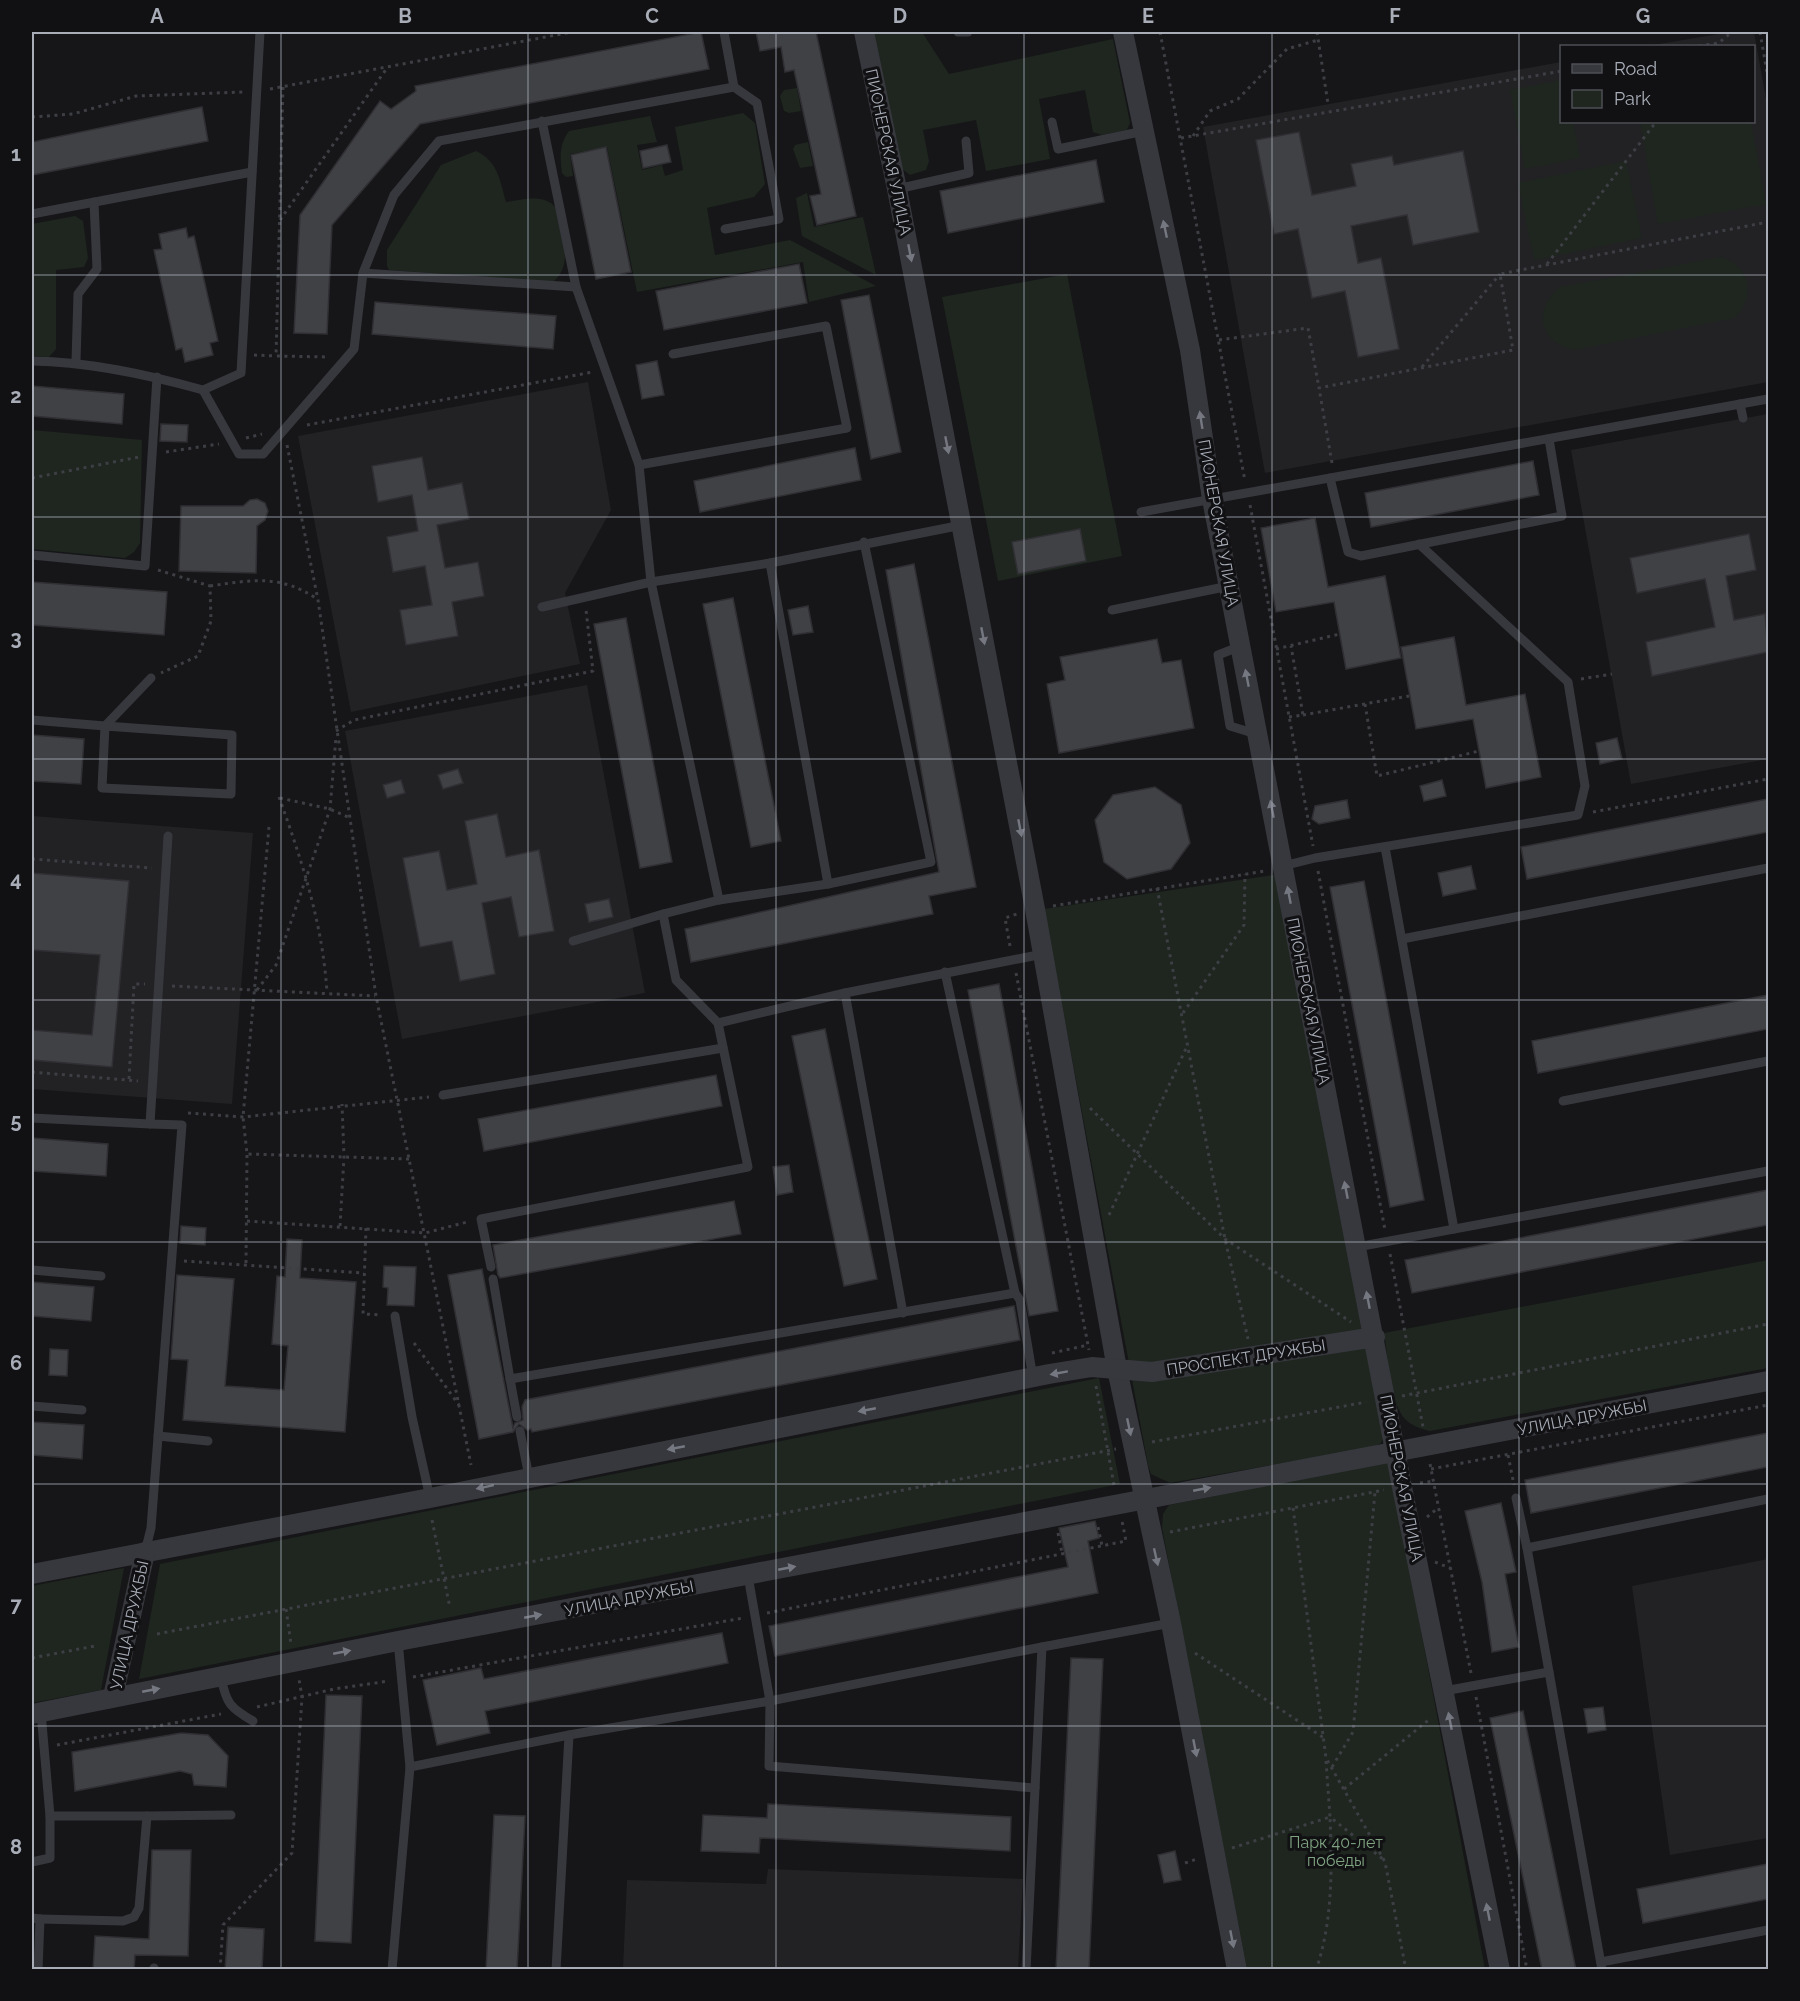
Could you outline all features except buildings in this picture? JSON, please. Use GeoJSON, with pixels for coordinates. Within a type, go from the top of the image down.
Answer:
{"type":"FeatureCollection","features":[{"type":"Feature","properties":{"kind":"street","name":"ПИОНЕРСКАЯ УЛИЦА"},"geometry":{"type":"LineString","coordinates":[[864,32],[962,525],[1043,954],[1117,1370],[1172,1631],[1238,1970]]}},
{"type":"Feature","properties":{"kind":"street","name":"ПИОНЕРСКАЯ УЛИЦА"},"geometry":{"type":"LineString","coordinates":[[1123,32],[1190,350],[1212,499],[1258,735],[1275,868],[1357,1247],[1500,1970]]}},
{"type":"Feature","properties":{"kind":"street","name":"ПРОСПЕКТ ДРУЖБЫ"},"geometry":{"type":"LineString","coordinates":[[1117,1370],[1152,1372],[1375,1337]]}},
{"type":"Feature","properties":{"kind":"street","name":"УЛИЦА ДРУЖБЫ"},"geometry":{"type":"LineString","coordinates":[[32,1574],[430,1498],[1033,1377],[1092,1367],[1117,1370]]}},
{"type":"Feature","properties":{"kind":"street","name":"УЛИЦА ДРУЖБЫ"},"geometry":{"type":"LineString","coordinates":[[1396,1452],[1768,1381]]}},
{"type":"Feature","properties":{"kind":"street"},"geometry":{"type":"LineString","coordinates":[[1144,1499],[1396,1452]]}},
{"type":"Feature","properties":{"kind":"street","name":"УЛИЦА ДРУЖБЫ"},"geometry":{"type":"LineString","coordinates":[[36,1713],[398,1641],[1144,1499]]}},
{"type":"Feature","properties":{"kind":"street","name":"УЛИЦА ДРУЖБЫ"},"geometry":{"type":"LineString","coordinates":[[113,1697],[145,1552]]}},
{"type":"Feature","properties":{"kind":"lane"},"geometry":{"type":"LineString","coordinates":[[32,361],[76,362],[157,377],[203,390],[241,373],[260,32]]}},
{"type":"Feature","properties":{"kind":"lane"},"geometry":{"type":"LineString","coordinates":[[723,32],[734,87],[757,103],[779,219],[725,229]]}},
{"type":"Feature","properties":{"kind":"lane"},"geometry":{"type":"LineString","coordinates":[[958,32],[968,32]]}},
{"type":"Feature","properties":{"kind":"lane"},"geometry":{"type":"LineString","coordinates":[[203,390],[238,454],[263,454],[354,350],[363,273],[394,195],[439,141],[734,87]]}},
{"type":"Feature","properties":{"kind":"lane"},"geometry":{"type":"LineString","coordinates":[[542,121],[576,287],[639,465],[651,582],[719,900]]}},
{"type":"Feature","properties":{"kind":"lane"},"geometry":{"type":"LineString","coordinates":[[1052,123],[1058,149],[1144,131]]}},
{"type":"Feature","properties":{"kind":"lane"},"geometry":{"type":"LineString","coordinates":[[897,189],[969,174],[966,141]]}},
{"type":"Feature","properties":{"kind":"lane"},"geometry":{"type":"LineString","coordinates":[[32,214],[252,172]]}},
{"type":"Feature","properties":{"kind":"lane"},"geometry":{"type":"LineString","coordinates":[[76,362],[78,294],[97,269],[94,202]]}},
{"type":"Feature","properties":{"kind":"lane"},"geometry":{"type":"LineString","coordinates":[[363,273],[576,287]]}},
{"type":"Feature","properties":{"kind":"lane"},"geometry":{"type":"LineString","coordinates":[[639,465],[847,428],[826,326],[673,354]]}},
{"type":"Feature","properties":{"kind":"lane"},"geometry":{"type":"LineString","coordinates":[[32,555],[145,566],[157,377]]}},
{"type":"Feature","properties":{"kind":"lane"},"geometry":{"type":"LineString","coordinates":[[1141,512],[1768,399]]}},
{"type":"Feature","properties":{"kind":"lane"},"geometry":{"type":"LineString","coordinates":[[1740,404],[1743,418]]}},
{"type":"Feature","properties":{"kind":"lane"},"geometry":{"type":"LineString","coordinates":[[1332,477],[1348,552],[1361,556],[1562,516],[1549,439]]}},
{"type":"Feature","properties":{"kind":"lane"},"geometry":{"type":"LineString","coordinates":[[542,608],[651,582],[770,563],[864,542],[962,525]]}},
{"type":"Feature","properties":{"kind":"lane"},"geometry":{"type":"LineString","coordinates":[[573,941],[719,900],[828,884],[931,862],[864,542]]}},
{"type":"Feature","properties":{"kind":"lane"},"geometry":{"type":"LineString","coordinates":[[1275,868],[1315,858],[1578,815],[1585,786],[1568,682],[1419,544]]}},
{"type":"Feature","properties":{"kind":"lane"},"geometry":{"type":"LineString","coordinates":[[770,563],[828,884]]}},
{"type":"Feature","properties":{"kind":"lane"},"geometry":{"type":"LineString","coordinates":[[1112,610],[1229,586]]}},
{"type":"Feature","properties":{"kind":"lane"},"geometry":{"type":"LineString","coordinates":[[32,720],[105,726],[232,735],[231,794],[102,788],[105,726],[151,678]]}},
{"type":"Feature","properties":{"kind":"lane"},"geometry":{"type":"LineString","coordinates":[[150,1124],[168,836]]}},
{"type":"Feature","properties":{"kind":"lane"},"geometry":{"type":"LineString","coordinates":[[1384,847],[1454,1229]]}},
{"type":"Feature","properties":{"kind":"lane"},"geometry":{"type":"LineString","coordinates":[[1402,939],[1768,868]]}},
{"type":"Feature","properties":{"kind":"lane"},"geometry":{"type":"LineString","coordinates":[[491,1267],[481,1219],[748,1167],[718,1023],[676,980],[663,914]]}},
{"type":"Feature","properties":{"kind":"lane"},"geometry":{"type":"LineString","coordinates":[[718,1023],[845,993],[1043,954]]}},
{"type":"Feature","properties":{"kind":"lane"},"geometry":{"type":"LineString","coordinates":[[945,972],[1015,1293],[1020,1300],[1033,1377]]}},
{"type":"Feature","properties":{"kind":"lane"},"geometry":{"type":"LineString","coordinates":[[845,993],[903,1313]]}},
{"type":"Feature","properties":{"kind":"lane"},"geometry":{"type":"LineString","coordinates":[[443,1095],[723,1048]]}},
{"type":"Feature","properties":{"kind":"lane"},"geometry":{"type":"LineString","coordinates":[[1563,1101],[1768,1061]]}},
{"type":"Feature","properties":{"kind":"lane"},"geometry":{"type":"LineString","coordinates":[[32,1118],[182,1125],[151,1528],[145,1552]]}},
{"type":"Feature","properties":{"kind":"lane"},"geometry":{"type":"LineString","coordinates":[[1357,1247],[1768,1171]]}},
{"type":"Feature","properties":{"kind":"lane"},"geometry":{"type":"LineString","coordinates":[[32,1270],[101,1276]]}},
{"type":"Feature","properties":{"kind":"lane"},"geometry":{"type":"LineString","coordinates":[[493,1279],[518,1417]]}},
{"type":"Feature","properties":{"kind":"lane"},"geometry":{"type":"LineString","coordinates":[[510,1379],[1015,1293]]}},
{"type":"Feature","properties":{"kind":"lane"},"geometry":{"type":"LineString","coordinates":[[395,1316],[412,1417],[430,1498]]}},
{"type":"Feature","properties":{"kind":"lane"},"geometry":{"type":"LineString","coordinates":[[32,1406],[82,1410]]}},
{"type":"Feature","properties":{"kind":"lane"},"geometry":{"type":"LineString","coordinates":[[520,1431],[529,1478]]}},
{"type":"Feature","properties":{"kind":"lane"},"geometry":{"type":"LineString","coordinates":[[158,1436],[208,1441]]}},
{"type":"Feature","properties":{"kind":"lane"},"geometry":{"type":"LineString","coordinates":[[1516,1498],[1527,1548],[1601,1966],[1768,1930]]}},
{"type":"Feature","properties":{"kind":"lane"},"geometry":{"type":"LineString","coordinates":[[1527,1548],[1768,1499]]}},
{"type":"Feature","properties":{"kind":"lane"},"geometry":{"type":"LineString","coordinates":[[748,1576],[770,1701],[769,1766],[1035,1788]]}},
{"type":"Feature","properties":{"kind":"lane"},"geometry":{"type":"LineString","coordinates":[[410,1767],[569,1735],[770,1701],[1042,1647],[1172,1631]]}},
{"type":"Feature","properties":{"kind":"lane"},"geometry":{"type":"LineString","coordinates":[[392,1970],[410,1767],[398,1641]]}},
{"type":"Feature","properties":{"kind":"lane"},"geometry":{"type":"LineString","coordinates":[[1026,1970],[1042,1647]]}},
{"type":"Feature","properties":{"kind":"lane"},"geometry":{"type":"LineString","coordinates":[[1446,1698],[1473,1685],[1549,1672]]}},
{"type":"Feature","properties":{"kind":"lane"},"geometry":{"type":"LineString","coordinates":[[221,1677],[225,1699],[236,1711],[253,1720]]}},
{"type":"Feature","properties":{"kind":"lane"},"geometry":{"type":"LineString","coordinates":[[32,1862],[50,1858],[50,1816],[43,1749],[36,1713]]}},
{"type":"Feature","properties":{"kind":"lane"},"geometry":{"type":"LineString","coordinates":[[556,1970],[569,1735]]}},
{"type":"Feature","properties":{"kind":"lane"},"geometry":{"type":"LineString","coordinates":[[50,1816],[231,1815]]}},
{"type":"Feature","properties":{"kind":"lane"},"geometry":{"type":"LineString","coordinates":[[38,1970],[36,1918],[123,1921],[134,1917],[139,1908],[147,1816]]}},
{"type":"Feature","properties":{"kind":"path"},"geometry":{"type":"LineString","coordinates":[[32,117],[73,114],[136,96],[257,91],[283,87],[572,32]]}},
{"type":"Feature","properties":{"kind":"path"},"geometry":{"type":"LineString","coordinates":[[1160,32],[1424,1432]]}},
{"type":"Feature","properties":{"kind":"path"},"geometry":{"type":"LineString","coordinates":[[1317,32],[1328,104]]}},
{"type":"Feature","properties":{"kind":"path"},"geometry":{"type":"LineString","coordinates":[[1716,45],[1731,32]]}},
{"type":"Feature","properties":{"kind":"path"},"geometry":{"type":"LineString","coordinates":[[1760,32],[1768,78]]}},
{"type":"Feature","properties":{"kind":"path"},"geometry":{"type":"LineString","coordinates":[[1192,136],[1210,111],[1238,99],[1287,49],[1318,40]]}},
{"type":"Feature","properties":{"kind":"path"},"geometry":{"type":"LineString","coordinates":[[1706,45],[1719,43]]}},
{"type":"Feature","properties":{"kind":"path"},"geometry":{"type":"LineString","coordinates":[[279,222],[388,67]]}},
{"type":"Feature","properties":{"kind":"path"},"geometry":{"type":"LineString","coordinates":[[1181,138],[1560,71]]}},
{"type":"Feature","properties":{"kind":"path"},"geometry":{"type":"LineString","coordinates":[[276,356],[283,87]]}},
{"type":"Feature","properties":{"kind":"path"},"geometry":{"type":"LineString","coordinates":[[1547,264],[1655,123]]}},
{"type":"Feature","properties":{"kind":"path"},"geometry":{"type":"LineString","coordinates":[[1421,368],[1500,274],[1768,222]]}},
{"type":"Feature","properties":{"kind":"path"},"geometry":{"type":"LineString","coordinates":[[1319,388],[1513,350],[1500,274]]}},
{"type":"Feature","properties":{"kind":"path"},"geometry":{"type":"LineString","coordinates":[[1219,340],[1308,328],[1332,477]]}},
{"type":"Feature","properties":{"kind":"path"},"geometry":{"type":"LineString","coordinates":[[242,355],[346,358]]}},
{"type":"Feature","properties":{"kind":"path"},"geometry":{"type":"LineString","coordinates":[[471,1464],[376,996],[318,600],[284,429],[605,370]]}},
{"type":"Feature","properties":{"kind":"path"},"geometry":{"type":"LineString","coordinates":[[145,566],[210,586],[261,579],[299,587],[318,600]]}},
{"type":"Feature","properties":{"kind":"path"},"geometry":{"type":"LineString","coordinates":[[151,678],[198,656],[211,621],[210,586]]}},
{"type":"Feature","properties":{"kind":"path"},"geometry":{"type":"LineString","coordinates":[[336,730],[354,720],[593,671],[584,597]]}},
{"type":"Feature","properties":{"kind":"path"},"geometry":{"type":"LineString","coordinates":[[1276,649],[1340,634]]}},
{"type":"Feature","properties":{"kind":"path"},"geometry":{"type":"LineString","coordinates":[[1291,646],[1303,716]]}},
{"type":"Feature","properties":{"kind":"path"},"geometry":{"type":"LineString","coordinates":[[1568,682],[1612,674]]}},
{"type":"Feature","properties":{"kind":"path"},"geometry":{"type":"LineString","coordinates":[[1289,717],[1410,696]]}},
{"type":"Feature","properties":{"kind":"path"},"geometry":{"type":"LineString","coordinates":[[1365,704],[1377,776],[1479,752]]}},
{"type":"Feature","properties":{"kind":"path"},"geometry":{"type":"LineString","coordinates":[[257,990],[276,965],[330,809],[336,730]]}},
{"type":"Feature","properties":{"kind":"path"},"geometry":{"type":"LineString","coordinates":[[1578,815],[1768,779]]}},
{"type":"Feature","properties":{"kind":"path"},"geometry":{"type":"LineString","coordinates":[[327,993],[325,962],[307,874],[279,797],[330,809],[350,818]]}},
{"type":"Feature","properties":{"kind":"path"},"geometry":{"type":"LineString","coordinates":[[246,1264],[247,1154],[243,1116],[257,990],[269,827]]}},
{"type":"Feature","properties":{"kind":"path"},"geometry":{"type":"LineString","coordinates":[[32,859],[166,869]]}},
{"type":"Feature","properties":{"kind":"path"},"geometry":{"type":"LineString","coordinates":[[1044,907],[1275,868]]}},
{"type":"Feature","properties":{"kind":"path"},"geometry":{"type":"LineString","coordinates":[[1183,1013],[1244,926],[1245,874]]}},
{"type":"Feature","properties":{"kind":"path"},"geometry":{"type":"LineString","coordinates":[[1157,888],[1189,1043],[1225,1239],[1252,1355]]}},
{"type":"Feature","properties":{"kind":"path"},"geometry":{"type":"LineString","coordinates":[[43,1749],[334,1689],[403,1679],[441,1670],[754,1616],[1126,1541],[1005,918],[1026,912]]}},
{"type":"Feature","properties":{"kind":"path"},"geometry":{"type":"LineString","coordinates":[[129,1079],[134,984],[376,996]]}},
{"type":"Feature","properties":{"kind":"path"},"geometry":{"type":"LineString","coordinates":[[1109,1216],[1189,1043]]}},
{"type":"Feature","properties":{"kind":"path"},"geometry":{"type":"LineString","coordinates":[[32,1072],[138,1080],[138,1090]]}},
{"type":"Feature","properties":{"kind":"path"},"geometry":{"type":"LineString","coordinates":[[185,1113],[243,1116],[443,1095]]}},
{"type":"Feature","properties":{"kind":"path"},"geometry":{"type":"LineString","coordinates":[[340,1226],[344,1157],[342,1104]]}},
{"type":"Feature","properties":{"kind":"path"},"geometry":{"type":"LineString","coordinates":[[1089,1107],[1225,1239],[1375,1337]]}},
{"type":"Feature","properties":{"kind":"path"},"geometry":{"type":"LineString","coordinates":[[247,1154],[410,1159]]}},
{"type":"Feature","properties":{"kind":"path"},"geometry":{"type":"LineString","coordinates":[[247,1221],[425,1233],[481,1219]]}},
{"type":"Feature","properties":{"kind":"path"},"geometry":{"type":"LineString","coordinates":[[171,1260],[364,1274]]}},
{"type":"Feature","properties":{"kind":"path"},"geometry":{"type":"LineString","coordinates":[[157,1634],[1768,1324]]}},
{"type":"Feature","properties":{"kind":"path"},"geometry":{"type":"LineString","coordinates":[[1431,1469],[1768,1405]]}},
{"type":"Feature","properties":{"kind":"path"},"geometry":{"type":"LineString","coordinates":[[1508,1455],[1516,1498]]}},
{"type":"Feature","properties":{"kind":"path"},"geometry":{"type":"LineString","coordinates":[[1430,1462],[1527,1970]]}},
{"type":"Feature","properties":{"kind":"path"},"geometry":{"type":"LineString","coordinates":[[1420,1484],[1433,1481]]}},
{"type":"Feature","properties":{"kind":"path"},"geometry":{"type":"LineString","coordinates":[[1162,1534],[1386,1490]]}},
{"type":"Feature","properties":{"kind":"path"},"geometry":{"type":"LineString","coordinates":[[1332,1767],[1353,1732],[1375,1492]]}},
{"type":"Feature","properties":{"kind":"path"},"geometry":{"type":"LineString","coordinates":[[1293,1508],[1324,1738],[1330,1816],[1332,1870],[1322,1953],[1316,1970]]}},
{"type":"Feature","properties":{"kind":"path"},"geometry":{"type":"LineString","coordinates":[[1426,1518],[1438,1508]]}},
{"type":"Feature","properties":{"kind":"path"},"geometry":{"type":"LineString","coordinates":[[1095,1517],[1102,1546]]}},
{"type":"Feature","properties":{"kind":"path"},"geometry":{"type":"LineString","coordinates":[[432,1520],[450,1608]]}},
{"type":"Feature","properties":{"kind":"path"},"geometry":{"type":"LineString","coordinates":[[1056,1525],[1062,1554]]}},
{"type":"Feature","properties":{"kind":"path"},"geometry":{"type":"LineString","coordinates":[[1435,1562],[1450,1568]]}},
{"type":"Feature","properties":{"kind":"path"},"geometry":{"type":"LineString","coordinates":[[285,1609],[291,1649]]}},
{"type":"Feature","properties":{"kind":"path"},"geometry":{"type":"LineString","coordinates":[[1172,1631],[1324,1738]]}},
{"type":"Feature","properties":{"kind":"path"},"geometry":{"type":"LineString","coordinates":[[32,1658],[95,1646]]}},
{"type":"Feature","properties":{"kind":"path"},"geometry":{"type":"LineString","coordinates":[[220,1970],[223,1925],[292,1853],[302,1697],[298,1674]]}},
{"type":"Feature","properties":{"kind":"path"},"geometry":{"type":"LineString","coordinates":[[1344,1789],[1446,1698]]}},
{"type":"Feature","properties":{"kind":"path"},"geometry":{"type":"LineString","coordinates":[[1326,1758],[1385,1862],[1406,1970]]}},
{"type":"Feature","properties":{"kind":"path"},"geometry":{"type":"LineString","coordinates":[[1185,1863],[1330,1816]]}},
{"type":"Feature","properties":{"kind":"path"},"geometry":{"type":"LineString","coordinates":[[1330,1816],[1385,1862]]}},
{"type":"Feature","properties":{"kind":"shaded area"},"geometry":{"type":"Polygon","coordinates":[[[1731,32],[1754,32],[1768,110],[1768,382],[1265,473],[1203,127],[1560,62],[1560,123],[1755,123],[1755,45],[1653,45],[1731,32]]]}},
{"type":"Feature","properties":{"kind":"shaded area"},"geometry":{"type":"Polygon","coordinates":[[[588,382],[611,510],[565,593],[580,664],[351,712],[298,436],[588,382]]]}},
{"type":"Feature","properties":{"kind":"shaded area"},"geometry":{"type":"Polygon","coordinates":[[[1768,414],[1768,759],[1631,784],[1571,450],[1768,414]]]}},
{"type":"Feature","properties":{"kind":"shaded area"},"geometry":{"type":"Polygon","coordinates":[[[587,685],[645,993],[402,1039],[345,731],[587,685]]]}},
{"type":"Feature","properties":{"kind":"shaded area"},"geometry":{"type":"Polygon","coordinates":[[[32,816],[253,833],[232,1104],[32,1089],[32,816]]]}},
{"type":"Feature","properties":{"kind":"shaded area"},"geometry":{"type":"Polygon","coordinates":[[[1768,1559],[1768,1838],[1670,1855],[1632,1586],[1768,1559]]]}},
{"type":"Feature","properties":{"kind":"shaded area"},"geometry":{"type":"Polygon","coordinates":[[[768,1869],[1023,1879],[1018,1969],[623,1969],[627,1880],[766,1884],[768,1869]]]}},
{"type":"Feature","properties":{"kind":"green space"},"geometry":{"type":"Polygon","coordinates":[[[872,32],[922,32],[949,74],[1113,39],[1130,123],[1127,130],[1102,135],[1093,132],[1085,90],[1039,99],[1050,159],[986,171],[976,120],[923,130],[929,161],[926,170],[910,175],[902,169],[872,32]]]}},
{"type":"Feature","properties":{"kind":"green space"},"geometry":{"type":"Polygon","coordinates":[[[1560,80],[1560,123],[1573,123],[1580,158],[1525,169],[1510,90],[1560,80]]]}},
{"type":"Feature","properties":{"kind":"green space"},"geometry":{"type":"Polygon","coordinates":[[[797,88],[801,111],[789,113],[784,111],[780,96],[784,90],[797,88]]]}},
{"type":"Feature","properties":{"kind":"green space"},"geometry":{"type":"Polygon","coordinates":[[[743,113],[755,123],[765,184],[754,197],[707,208],[715,255],[790,240],[876,286],[809,302],[803,262],[637,292],[607,147],[570,154],[573,176],[566,177],[562,173],[561,156],[566,136],[569,131],[650,116],[657,142],[637,145],[642,170],[662,165],[665,176],[683,170],[675,127],[743,113]]]}},
{"type":"Feature","properties":{"kind":"green space"},"geometry":{"type":"Polygon","coordinates":[[[1640,123],[1751,123],[1766,204],[1658,224],[1640,123]]]}},
{"type":"Feature","properties":{"kind":"green space"},"geometry":{"type":"Polygon","coordinates":[[[808,142],[813,166],[800,168],[793,149],[795,145],[808,142]]]}},
{"type":"Feature","properties":{"kind":"green space"},"geometry":{"type":"Polygon","coordinates":[[[476,151],[494,166],[506,202],[539,199],[551,203],[556,208],[565,257],[560,275],[553,282],[389,270],[387,250],[441,165],[476,151]]]}},
{"type":"Feature","properties":{"kind":"green space"},"geometry":{"type":"Polygon","coordinates":[[[1626,161],[1642,238],[1534,260],[1518,183],[1626,161]]]}},
{"type":"Feature","properties":{"kind":"green space"},"geometry":{"type":"Polygon","coordinates":[[[807,193],[814,227],[863,217],[876,275],[802,236],[796,198],[807,193]]]}},
{"type":"Feature","properties":{"kind":"green space"},"geometry":{"type":"Polygon","coordinates":[[[75,216],[83,221],[88,258],[84,267],[56,270],[56,349],[49,357],[32,356],[32,224],[75,216]]]}},
{"type":"Feature","properties":{"kind":"green space"},"geometry":{"type":"Polygon","coordinates":[[[1721,257],[1739,268],[1747,283],[1746,301],[1735,318],[1575,350],[1563,346],[1547,333],[1543,315],[1545,306],[1560,287],[1721,257]]]}},
{"type":"Feature","properties":{"kind":"green space"},"geometry":{"type":"Polygon","coordinates":[[[1067,274],[1122,556],[998,581],[942,297],[1067,274]]]}},
{"type":"Feature","properties":{"kind":"green space"},"geometry":{"type":"Polygon","coordinates":[[[32,430],[142,440],[140,543],[134,552],[125,558],[32,549],[32,430]]]}},
{"type":"Feature","properties":{"kind":"green space"},"geometry":{"type":"Polygon","coordinates":[[[1280,874],[1385,1434],[1381,1443],[1373,1447],[1170,1483],[1151,1474],[1148,1465],[1044,909],[1280,874]]]}},
{"type":"Feature","properties":{"kind":"green space"},"geometry":{"type":"Polygon","coordinates":[[[1768,1260],[1768,1368],[1430,1431],[1417,1427],[1405,1419],[1396,1402],[1384,1333],[1768,1260]]]}},
{"type":"Feature","properties":{"kind":"green space"},"geometry":{"type":"Polygon","coordinates":[[[1099,1378],[1120,1484],[139,1679],[160,1564],[1099,1378]]]}},
{"type":"Feature","properties":{"kind":"green space","name":"Парк 40-лет победы"},"geometry":{"type":"Polygon","coordinates":[[[1389,1461],[1485,1969],[1247,1969],[1162,1528],[1163,1514],[1169,1505],[1389,1461]]]}},
{"type":"Feature","properties":{"kind":"green space"},"geometry":{"type":"Polygon","coordinates":[[[124,1568],[101,1690],[32,1703],[32,1586],[124,1568]]]}}]}
